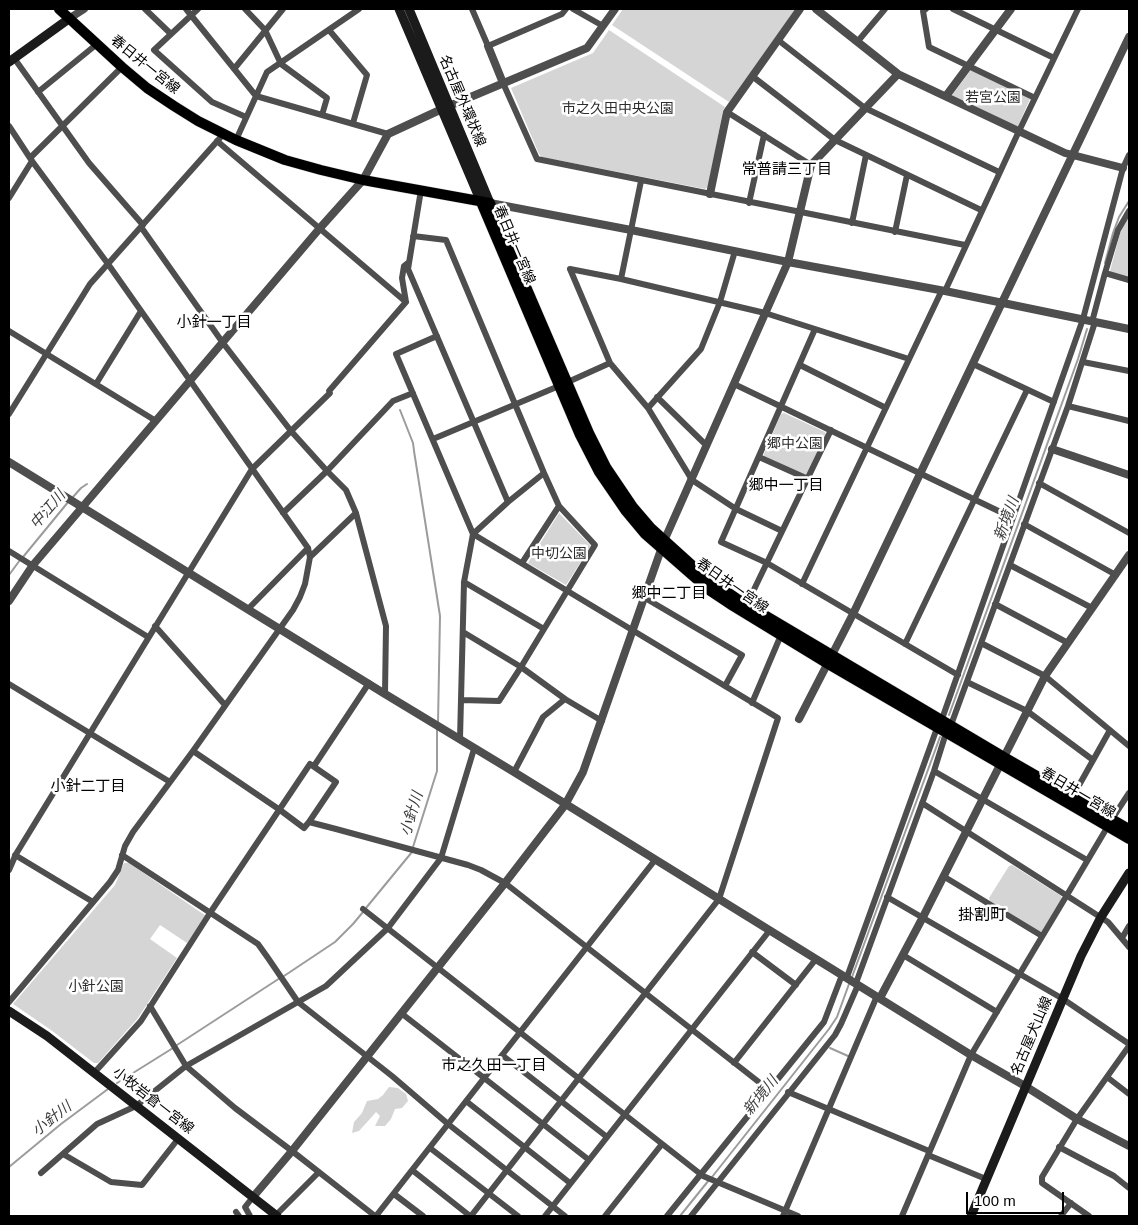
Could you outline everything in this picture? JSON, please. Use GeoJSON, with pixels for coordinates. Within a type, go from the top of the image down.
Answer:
{"type":"FeatureCollection","features":[{"type":"Feature","properties":{"kind":"main road","name":"春日井一宮線"},"geometry":{"type":"LineString","coordinates":[[59,9],[147,88],[220,137],[236,140],[285,160],[321,170],[363,180],[486,203],[563,384],[580,435],[599,472],[625,510],[645,534],[714,583],[830,659],[1110,823],[1129,829]]}},
{"type":"Feature","properties":{"kind":"main road","name":"名古屋外環状線"},"geometry":{"type":"LineString","coordinates":[[399,9],[446,108]]}},
{"type":"Feature","properties":{"kind":"main road","name":"名古屋外環状線"},"geometry":{"type":"LineString","coordinates":[[409,9],[446,108],[486,203]]}},
{"type":"Feature","properties":{"kind":"main road"},"geometry":{"type":"LineString","coordinates":[[11,60],[70,18]]}},
{"type":"Feature","properties":{"kind":"main road","name":"春日井一宮線"},"geometry":{"type":"LineString","coordinates":[[663,545],[709,590],[781,635],[830,659]]}},
{"type":"Feature","properties":{"kind":"main road","name":"春日井一宮線"},"geometry":{"type":"LineString","coordinates":[[1003,760],[1073,796],[1129,839]]}},
{"type":"Feature","properties":{"kind":"main road","name":"名古屋犬山線"},"geometry":{"type":"LineString","coordinates":[[970,1216],[1081,956],[1101,917],[1126,884],[1129,873]]}},
{"type":"Feature","properties":{"kind":"main road","name":"小牧岩倉一宮線"},"geometry":{"type":"LineString","coordinates":[[9,1011],[46,1036],[277,1216]]}},
{"type":"Feature","properties":{"kind":"street"},"geometry":{"type":"LineString","coordinates":[[70,18],[84,9]]}},
{"type":"Feature","properties":{"kind":"street"},"geometry":{"type":"LineString","coordinates":[[145,9],[171,34]]}},
{"type":"Feature","properties":{"kind":"street"},"geometry":{"type":"LineString","coordinates":[[186,9],[256,96],[388,134]]}},
{"type":"Feature","properties":{"kind":"street"},"geometry":{"type":"LineString","coordinates":[[198,9],[154,50],[212,102],[246,117]]}},
{"type":"Feature","properties":{"kind":"street"},"geometry":{"type":"LineString","coordinates":[[245,9],[265,30],[281,64],[328,98],[322,115]]}},
{"type":"Feature","properties":{"kind":"street"},"geometry":{"type":"LineString","coordinates":[[234,69],[283,9]]}},
{"type":"Feature","properties":{"kind":"street"},"geometry":{"type":"LineString","coordinates":[[236,140],[268,72],[359,9]]}},
{"type":"Feature","properties":{"kind":"street"},"geometry":{"type":"LineString","coordinates":[[472,9],[537,159],[965,246]]}},
{"type":"Feature","properties":{"kind":"street"},"geometry":{"type":"LineString","coordinates":[[488,46],[562,14],[566,9]]}},
{"type":"Feature","properties":{"kind":"street"},"geometry":{"type":"LineString","coordinates":[[573,9],[604,26]]}},
{"type":"Feature","properties":{"kind":"street"},"geometry":{"type":"LineString","coordinates":[[9,602],[31,564],[83,507],[363,180],[388,134],[587,48],[615,9]]}},
{"type":"Feature","properties":{"kind":"street"},"geometry":{"type":"LineString","coordinates":[[710,194],[728,112],[800,9]]}},
{"type":"Feature","properties":{"kind":"street"},"geometry":{"type":"LineString","coordinates":[[816,9],[898,74],[1065,153],[1126,169]]}},
{"type":"Feature","properties":{"kind":"street"},"geometry":{"type":"LineString","coordinates":[[858,41],[885,9]]}},
{"type":"Feature","properties":{"kind":"street"},"geometry":{"type":"LineString","coordinates":[[926,9],[923,11],[929,47],[1035,98]]}},
{"type":"Feature","properties":{"kind":"street"},"geometry":{"type":"LineString","coordinates":[[955,9],[1054,58]]}},
{"type":"Feature","properties":{"kind":"street"},"geometry":{"type":"LineString","coordinates":[[946,96],[1011,9]]}},
{"type":"Feature","properties":{"kind":"street"},"geometry":{"type":"LineString","coordinates":[[802,584],[1078,9]]}},
{"type":"Feature","properties":{"kind":"street"},"geometry":{"type":"LineString","coordinates":[[329,30],[367,76],[353,124]]}},
{"type":"Feature","properties":{"kind":"street"},"geometry":{"type":"LineString","coordinates":[[799,719],[853,614],[1129,37]]}},
{"type":"Feature","properties":{"kind":"street"},"geometry":{"type":"LineString","coordinates":[[778,40],[865,108],[999,172]]}},
{"type":"Feature","properties":{"kind":"street"},"geometry":{"type":"LineString","coordinates":[[38,92],[97,44]]}},
{"type":"Feature","properties":{"kind":"street"},"geometry":{"type":"LineString","coordinates":[[11,60],[38,92],[89,163],[142,226],[223,343],[291,431],[346,490],[356,513],[386,626],[385,694]]}},
{"type":"Feature","properties":{"kind":"street"},"geometry":{"type":"LineString","coordinates":[[9,198],[31,159],[122,67]]}},
{"type":"Feature","properties":{"kind":"street"},"geometry":{"type":"LineString","coordinates":[[250,1216],[245,1207],[292,1151],[505,883],[565,804],[583,772],[663,545],[788,262],[811,165],[898,74]]}},
{"type":"Feature","properties":{"kind":"street"},"geometry":{"type":"LineString","coordinates":[[752,76],[835,140],[982,210]]}},
{"type":"Feature","properties":{"kind":"street"},"geometry":{"type":"LineString","coordinates":[[728,112],[811,165]]}},
{"type":"Feature","properties":{"kind":"street"},"geometry":{"type":"LineString","coordinates":[[9,126],[11,136],[31,159],[108,264],[308,548],[310,557],[305,584],[293,610],[133,832],[118,870],[110,882],[9,1002]]}},
{"type":"Feature","properties":{"kind":"street"},"geometry":{"type":"LineString","coordinates":[[750,202],[764,135]]}},
{"type":"Feature","properties":{"kind":"street"},"geometry":{"type":"LineString","coordinates":[[9,414],[90,284],[220,137],[320,228],[406,302]]}},
{"type":"Feature","properties":{"kind":"street"},"geometry":{"type":"LineString","coordinates":[[852,223],[866,155]]}},
{"type":"Feature","properties":{"kind":"street"},"geometry":{"type":"LineString","coordinates":[[691,1216],[716,1182],[835,1035],[841,1024],[934,772],[958,676],[1083,319],[1129,155]]}},
{"type":"Feature","properties":{"kind":"street"},"geometry":{"type":"LineString","coordinates":[[895,232],[907,175]]}},
{"type":"Feature","properties":{"kind":"street"},"geometry":{"type":"LineString","coordinates":[[621,279],[641,181]]}},
{"type":"Feature","properties":{"kind":"street"},"geometry":{"type":"LineString","coordinates":[[422,190],[408,269],[508,502]]}},
{"type":"Feature","properties":{"kind":"street"},"geometry":{"type":"LineString","coordinates":[[486,203],[943,291],[1129,329]]}},
{"type":"Feature","properties":{"kind":"street"},"geometry":{"type":"LineString","coordinates":[[667,1216],[824,1022],[944,726],[967,682],[1052,449],[1054,437],[1068,406],[1083,362],[1105,273],[1118,230],[1129,210]]}},
{"type":"Feature","properties":{"kind":"street"},"geometry":{"type":"LineString","coordinates":[[413,236],[446,240],[559,506],[595,545],[499,700],[461,700]]}},
{"type":"Feature","properties":{"kind":"street"},"geometry":{"type":"LineString","coordinates":[[648,408],[701,349],[720,302],[735,251]]}},
{"type":"Feature","properties":{"kind":"street"},"geometry":{"type":"LineString","coordinates":[[406,302],[402,278],[404,266],[409,262]]}},
{"type":"Feature","properties":{"kind":"street"},"geometry":{"type":"LineString","coordinates":[[782,531],[736,510],[692,480],[648,408],[610,363],[570,269],[765,313],[909,359]]}},
{"type":"Feature","properties":{"kind":"street"},"geometry":{"type":"LineString","coordinates":[[1105,273],[1129,280]]}},
{"type":"Feature","properties":{"kind":"street"},"geometry":{"type":"LineString","coordinates":[[9,870],[13,854],[252,469],[330,393],[329,391],[406,302]]}},
{"type":"Feature","properties":{"kind":"street"},"geometry":{"type":"LineString","coordinates":[[96,384],[141,311]]}},
{"type":"Feature","properties":{"kind":"street"},"geometry":{"type":"LineString","coordinates":[[815,329],[721,542],[767,563],[958,676]]}},
{"type":"Feature","properties":{"kind":"street"},"geometry":{"type":"LineString","coordinates":[[9,331],[156,421]]}},
{"type":"Feature","properties":{"kind":"street"},"geometry":{"type":"LineString","coordinates":[[412,1170],[471,1216],[489,1194],[719,900],[778,718],[474,534],[396,354],[437,336]]}},
{"type":"Feature","properties":{"kind":"street"},"geometry":{"type":"LineString","coordinates":[[1083,362],[1129,371]]}},
{"type":"Feature","properties":{"kind":"street"},"geometry":{"type":"LineString","coordinates":[[433,439],[610,363]]}},
{"type":"Feature","properties":{"kind":"street"},"geometry":{"type":"LineString","coordinates":[[973,364],[1054,402]]}},
{"type":"Feature","properties":{"kind":"street"},"geometry":{"type":"LineString","coordinates":[[800,365],[886,408]]}},
{"type":"Feature","properties":{"kind":"street"},"geometry":{"type":"LineString","coordinates":[[734,384],[1013,518]]}},
{"type":"Feature","properties":{"kind":"street"},"geometry":{"type":"LineString","coordinates":[[905,644],[1027,390]]}},
{"type":"Feature","properties":{"kind":"street"},"geometry":{"type":"LineString","coordinates":[[283,513],[327,471],[393,401],[413,393]]}},
{"type":"Feature","properties":{"kind":"street"},"geometry":{"type":"LineString","coordinates":[[658,397],[707,446]]}},
{"type":"Feature","properties":{"kind":"street"},"geometry":{"type":"LineString","coordinates":[[1068,406],[1129,421]]}},
{"type":"Feature","properties":{"kind":"street"},"geometry":{"type":"LineString","coordinates":[[747,604],[831,430]]}},
{"type":"Feature","properties":{"kind":"street"},"geometry":{"type":"LineString","coordinates":[[1043,433],[1054,437]]}},
{"type":"Feature","properties":{"kind":"street"},"geometry":{"type":"LineString","coordinates":[[1052,449],[1129,475]]}},
{"type":"Feature","properties":{"kind":"street"},"geometry":{"type":"LineString","coordinates":[[759,456],[808,479]]}},
{"type":"Feature","properties":{"kind":"street"},"geometry":{"type":"LineString","coordinates":[[9,462],[971,1055],[1025,1086],[1076,1120],[1129,1146]]}},
{"type":"Feature","properties":{"kind":"street"},"geometry":{"type":"LineString","coordinates":[[460,739],[464,582],[474,534],[508,502],[544,474]]}},
{"type":"Feature","properties":{"kind":"street"},"geometry":{"type":"LineString","coordinates":[[1039,483],[1129,534]]}},
{"type":"Feature","properties":{"kind":"street"},"geometry":{"type":"LineString","coordinates":[[522,563],[559,506]]}},
{"type":"Feature","properties":{"kind":"street"},"geometry":{"type":"LineString","coordinates":[[310,557],[356,513]]}},
{"type":"Feature","properties":{"kind":"street"},"geometry":{"type":"LineString","coordinates":[[1024,524],[1116,575]]}},
{"type":"Feature","properties":{"kind":"street"},"geometry":{"type":"LineString","coordinates":[[248,609],[308,548]]}},
{"type":"Feature","properties":{"kind":"street"},"geometry":{"type":"LineString","coordinates":[[9,551],[148,637]]}},
{"type":"Feature","properties":{"kind":"street"},"geometry":{"type":"LineString","coordinates":[[784,1214],[878,997],[923,917],[1045,676],[1129,555]]}},
{"type":"Feature","properties":{"kind":"street"},"geometry":{"type":"LineString","coordinates":[[1010,565],[1092,608]]}},
{"type":"Feature","properties":{"kind":"street"},"geometry":{"type":"LineString","coordinates":[[464,582],[544,629]]}},
{"type":"Feature","properties":{"kind":"street"},"geometry":{"type":"LineString","coordinates":[[645,598],[742,655],[725,686]]}},
{"type":"Feature","properties":{"kind":"street"},"geometry":{"type":"LineString","coordinates":[[995,604],[1068,643]]}},
{"type":"Feature","properties":{"kind":"street"},"geometry":{"type":"LineString","coordinates":[[155,626],[225,706]]}},
{"type":"Feature","properties":{"kind":"street"},"geometry":{"type":"LineString","coordinates":[[463,632],[602,721]]}},
{"type":"Feature","properties":{"kind":"street"},"geometry":{"type":"LineString","coordinates":[[752,703],[781,635]]}},
{"type":"Feature","properties":{"kind":"street"},"geometry":{"type":"LineString","coordinates":[[981,643],[1045,676],[1129,746]]}},
{"type":"Feature","properties":{"kind":"street"},"geometry":{"type":"LineString","coordinates":[[967,682],[1027,711],[1093,760]]}},
{"type":"Feature","properties":{"kind":"street"},"geometry":{"type":"LineString","coordinates":[[9,684],[170,782]]}},
{"type":"Feature","properties":{"kind":"street"},"geometry":{"type":"LineString","coordinates":[[314,766],[369,684]]}},
{"type":"Feature","properties":{"kind":"street"},"geometry":{"type":"LineString","coordinates":[[514,772],[543,717],[565,699]]}},
{"type":"Feature","properties":{"kind":"street"},"geometry":{"type":"LineString","coordinates":[[1073,796],[1110,730]]}},
{"type":"Feature","properties":{"kind":"street"},"geometry":{"type":"LineString","coordinates":[[41,1173],[65,1155],[97,1124],[136,1106],[186,1066],[326,986],[388,928],[441,858],[474,749]]}},
{"type":"Feature","properties":{"kind":"street"},"geometry":{"type":"LineString","coordinates":[[94,1073],[141,1022],[210,913],[280,810],[310,764],[336,782],[304,828],[280,810],[193,750]]}},
{"type":"Feature","properties":{"kind":"street"},"geometry":{"type":"LineString","coordinates":[[934,772],[1087,860]]}},
{"type":"Feature","properties":{"kind":"street"},"geometry":{"type":"LineString","coordinates":[[902,1216],[971,1055],[1129,793]]}},
{"type":"Feature","properties":{"kind":"street"},"geometry":{"type":"LineString","coordinates":[[922,804],[1101,917],[1108,922],[1129,947]]}},
{"type":"Feature","properties":{"kind":"street"},"geometry":{"type":"LineString","coordinates":[[309,822],[468,865],[505,883],[769,1090]]}},
{"type":"Feature","properties":{"kind":"street"},"geometry":{"type":"LineString","coordinates":[[13,854],[93,902]]}},
{"type":"Feature","properties":{"kind":"street"},"geometry":{"type":"LineString","coordinates":[[122,856],[258,944],[298,1002],[565,1216]]}},
{"type":"Feature","properties":{"kind":"street"},"geometry":{"type":"LineString","coordinates":[[150,1006],[186,1066],[235,1108],[376,1216],[654,860]]}},
{"type":"Feature","properties":{"kind":"street"},"geometry":{"type":"LineString","coordinates":[[943,876],[1042,936]]}},
{"type":"Feature","properties":{"kind":"street"},"geometry":{"type":"LineString","coordinates":[[887,897],[1063,1000],[1129,1045],[1076,1120],[1042,1177],[1042,1183],[1089,1216]]}},
{"type":"Feature","properties":{"kind":"street"},"geometry":{"type":"LineString","coordinates":[[363,909],[702,1175],[784,1214],[798,1216]]}},
{"type":"Feature","properties":{"kind":"street"},"geometry":{"type":"LineString","coordinates":[[1122,938],[1129,926]]}},
{"type":"Feature","properties":{"kind":"street"},"geometry":{"type":"LineString","coordinates":[[544,1216],[770,930]]}},
{"type":"Feature","properties":{"kind":"street"},"geometry":{"type":"LineString","coordinates":[[752,952],[796,985]]}},
{"type":"Feature","properties":{"kind":"street"},"geometry":{"type":"LineString","coordinates":[[903,955],[997,1012]]}},
{"type":"Feature","properties":{"kind":"street"},"geometry":{"type":"LineString","coordinates":[[734,1063],[816,959]]}},
{"type":"Feature","properties":{"kind":"street"},"geometry":{"type":"LineString","coordinates":[[401,1013],[589,1160]]}},
{"type":"Feature","properties":{"kind":"street"},"geometry":{"type":"LineString","coordinates":[[502,1056],[607,1137]]}},
{"type":"Feature","properties":{"kind":"street"},"geometry":{"type":"LineString","coordinates":[[1106,1077],[1129,1094]]}},
{"type":"Feature","properties":{"kind":"street"},"geometry":{"type":"LineString","coordinates":[[788,1092],[986,1179]]}},
{"type":"Feature","properties":{"kind":"street"},"geometry":{"type":"LineString","coordinates":[[466,1101],[570,1183]]}},
{"type":"Feature","properties":{"kind":"street"},"geometry":{"type":"LineString","coordinates":[[65,1155],[111,1182],[142,1185],[178,1139]]}},
{"type":"Feature","properties":{"kind":"street"},"geometry":{"type":"LineString","coordinates":[[605,1216],[662,1144]]}},
{"type":"Feature","properties":{"kind":"street"},"geometry":{"type":"LineString","coordinates":[[1060,1147],[1114,1176],[1129,1188]]}},
{"type":"Feature","properties":{"kind":"street"},"geometry":{"type":"LineString","coordinates":[[430,1148],[518,1216]]}},
{"type":"Feature","properties":{"kind":"street"},"geometry":{"type":"LineString","coordinates":[[277,1216],[319,1172]]}},
{"type":"Feature","properties":{"kind":"street"},"geometry":{"type":"LineString","coordinates":[[394,1194],[423,1216]]}},
{"type":"Feature","properties":{"kind":"street"},"geometry":{"type":"LineString","coordinates":[[1061,1216],[1071,1203]]}},
{"type":"Feature","properties":{"kind":"green space"},"geometry":{"type":"Polygon","coordinates":[[[623,9],[796,9],[729,102],[612,25],[623,9]]]}},
{"type":"Feature","properties":{"kind":"green space","name":"市之久田中央公園"},"geometry":{"type":"Polygon","coordinates":[[[609,30],[725,107],[708,187],[705,189],[542,157],[539,154],[511,88],[593,53],[609,30]]]}},
{"type":"Feature","properties":{"kind":"green space","name":"若宮公園"},"geometry":{"type":"Polygon","coordinates":[[[971,70],[1030,99],[1017,128],[952,95],[971,70]]]}},
{"type":"Feature","properties":{"kind":"green space"},"geometry":{"type":"Polygon","coordinates":[[[1129,214],[1129,278],[1112,274],[1110,271],[1120,234],[1129,214]]]}},
{"type":"Feature","properties":{"kind":"green space","name":"郷中公園"},"geometry":{"type":"Polygon","coordinates":[[[784,413],[825,432],[826,435],[807,475],[764,456],[781,414],[784,413]]]}},
{"type":"Feature","properties":{"kind":"green space","name":"中切公園"},"geometry":{"type":"Polygon","coordinates":[[[559,513],[591,546],[566,585],[528,563],[559,513]]]}},
{"type":"Feature","properties":{"kind":"green space","name":"小針公園"},"geometry":{"type":"Polygon","coordinates":[[[124,863],[129,863],[206,916],[187,943],[160,925],[150,939],[177,958],[138,1018],[98,1063],[94,1063],[13,1004],[115,885],[124,863]]]}},
{"type":"Feature","properties":{"kind":"green space"},"geometry":{"type":"Polygon","coordinates":[[[1012,865],[1061,896],[1062,899],[1042,932],[990,901],[989,898],[1009,866],[1012,865]]]}},
{"type":"Feature","properties":{"kind":"green space"},"geometry":{"type":"Polygon","coordinates":[[[389,1087],[398,1088],[406,1094],[408,1101],[402,1108],[395,1109],[391,1119],[385,1126],[375,1126],[380,1116],[376,1112],[359,1131],[352,1133],[354,1122],[362,1113],[367,1101],[378,1099],[389,1087]]]}},
{"type":"Feature","properties":{"kind":"waterway","name":"新境川"},"geometry":{"type":"LineString","coordinates":[[1105,263],[1119,217],[1129,201]]}},
{"type":"Feature","properties":{"kind":"waterway","name":"新境川"},"geometry":{"type":"LineString","coordinates":[[949,715],[1078,359],[1087,329]]}},
{"type":"Feature","properties":{"kind":"waterway","name":"小針川"},"geometry":{"type":"LineString","coordinates":[[400,410],[413,443],[440,616],[438,723]]}},
{"type":"Feature","properties":{"kind":"waterway","name":"中江川"},"geometry":{"type":"LineString","coordinates":[[73,497],[87,484]]}},
{"type":"Feature","properties":{"kind":"waterway","name":"中江川"},"geometry":{"type":"LineString","coordinates":[[23,557],[69,501]]}},
{"type":"Feature","properties":{"kind":"waterway","name":"中江川"},"geometry":{"type":"LineString","coordinates":[[9,575],[20,560]]}},
{"type":"Feature","properties":{"kind":"waterway","name":"小針川"},"geometry":{"type":"LineString","coordinates":[[413,847],[437,771],[437,728]]}},
{"type":"Feature","properties":{"kind":"waterway","name":"新境川"},"geometry":{"type":"LineString","coordinates":[[852,977],[940,737]]}},
{"type":"Feature","properties":{"kind":"waterway","name":"小針川"},"geometry":{"type":"LineString","coordinates":[[366,908],[412,852]]}},
{"type":"Feature","properties":{"kind":"waterway","name":"小針川"},"geometry":{"type":"LineString","coordinates":[[284,976],[335,942],[363,912]]}},
{"type":"Feature","properties":{"kind":"waterway","name":"小針川"},"geometry":{"type":"LineString","coordinates":[[177,1045],[280,978]]}},
{"type":"Feature","properties":{"kind":"waterway","name":"新境川"},"geometry":{"type":"LineString","coordinates":[[712,1177],[829,1029],[837,1017],[849,984]]}},
{"type":"Feature","properties":{"kind":"waterway","name":"小針川"},"geometry":{"type":"LineString","coordinates":[[117,1083],[173,1048]]}},
{"type":"Feature","properties":{"kind":"waterway"},"geometry":{"type":"LineString","coordinates":[[830,1048],[848,1056]]}},
{"type":"Feature","properties":{"kind":"waterway","name":"小針川"},"geometry":{"type":"LineString","coordinates":[[9,1167],[61,1124],[108,1089]]}},
{"type":"Feature","properties":{"kind":"waterway","name":"新境川"},"geometry":{"type":"LineString","coordinates":[[680,1216],[709,1180]]}},
{"type":"Feature","properties":{"kind":"district","name":"常普請三丁目"},"geometry":{"type":"Point","coordinates":[787,170]}},
{"type":"Feature","properties":{"kind":"district","name":"小針一丁目"},"geometry":{"type":"Point","coordinates":[214,323]}},
{"type":"Feature","properties":{"kind":"district","name":"郷中一丁目"},"geometry":{"type":"Point","coordinates":[786,486]}},
{"type":"Feature","properties":{"kind":"district","name":"郷中二丁目"},"geometry":{"type":"Point","coordinates":[669,594]}},
{"type":"Feature","properties":{"kind":"district","name":"小針二丁目"},"geometry":{"type":"Point","coordinates":[88,787]}},
{"type":"Feature","properties":{"kind":"district","name":"掛割町"},"geometry":{"type":"Point","coordinates":[982,916]}},
{"type":"Feature","properties":{"kind":"district","name":"市之久田一丁目"},"geometry":{"type":"Point","coordinates":[494,1066]}}]}
